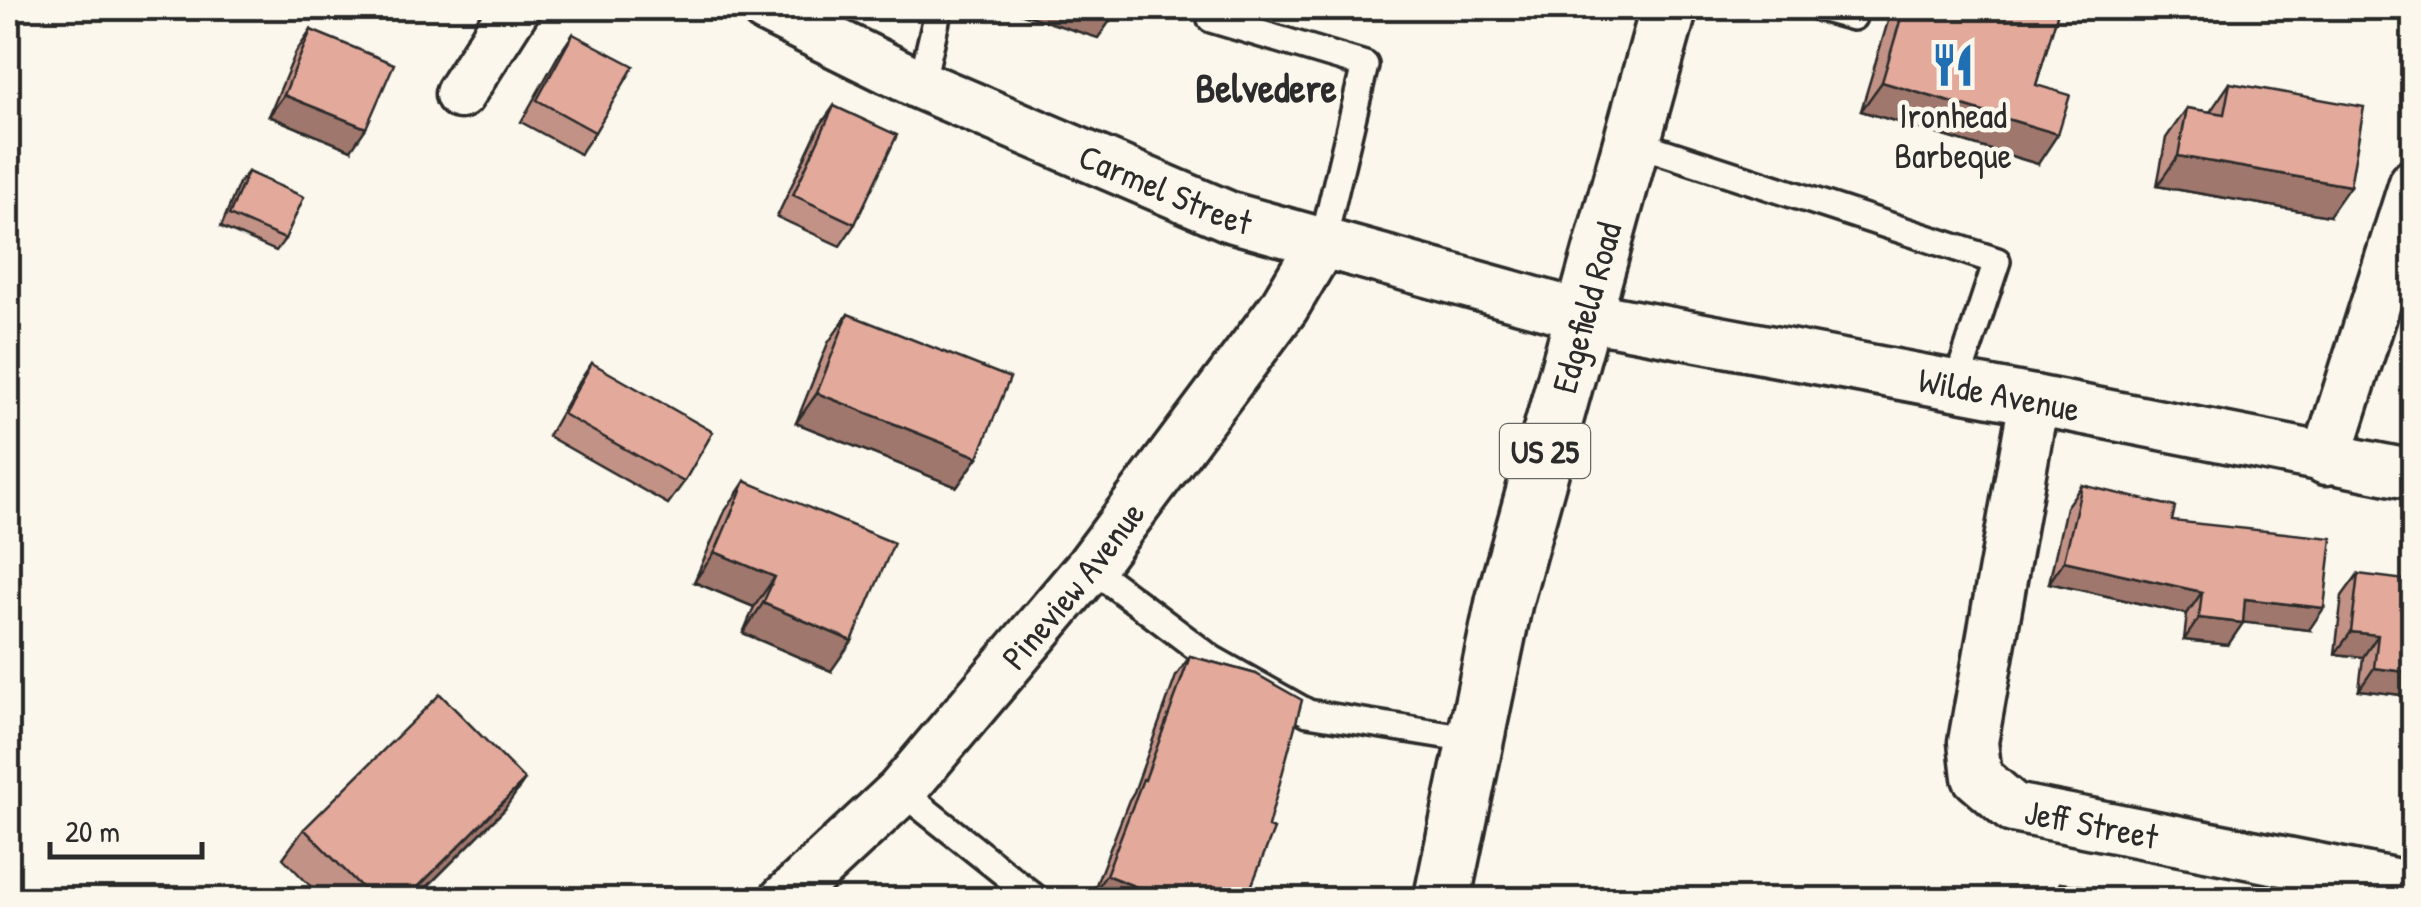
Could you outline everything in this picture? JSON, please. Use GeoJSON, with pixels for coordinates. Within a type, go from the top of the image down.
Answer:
{"type":"FeatureCollection","features":[{"type":"Feature","properties":{"kind":"main road","name":"Edgefield Road"},"geometry":{"type":"LineString","coordinates":[[1442,900],[1509,584],[1670,8]]}},
{"type":"Feature","properties":{"kind":"street"},"geometry":{"type":"LineString","coordinates":[[460,94],[515,8]]}},
{"type":"Feature","properties":{"kind":"street","name":"Carmel Street"},"geometry":{"type":"LineString","coordinates":[[764,8],[921,85],[1230,217],[1586,316]]}},
{"type":"Feature","properties":{"kind":"street"},"geometry":{"type":"LineString","coordinates":[[2326,460],[2414,183]]}},
{"type":"Feature","properties":{"kind":"street","name":"Pineview Avenue"},"geometry":{"type":"LineString","coordinates":[[784,900],[901,791],[1090,567],[1284,307],[1323,241]]}},
{"type":"Feature","properties":{"kind":"street","name":"Wilde Avenue"},"geometry":{"type":"LineString","coordinates":[[1586,316],[2414,476]]}},
{"type":"Feature","properties":{"kind":"street","name":"Jeff Street"},"geometry":{"type":"LineString","coordinates":[[2034,400],[1973,742],[1978,777],[2013,808],[2414,887]]}},
{"type":"Feature","properties":{"kind":"lane"},"geometry":{"type":"LineString","coordinates":[[921,85],[938,8]]}},
{"type":"Feature","properties":{"kind":"lane"},"geometry":{"type":"LineString","coordinates":[[1820,8],[1853,17]]}},
{"type":"Feature","properties":{"kind":"lane"},"geometry":{"type":"LineString","coordinates":[[1211,19],[1364,65],[1323,241]]}},
{"type":"Feature","properties":{"kind":"lane"},"geometry":{"type":"LineString","coordinates":[[1633,142],[1997,261],[1956,385]]}},
{"type":"Feature","properties":{"kind":"lane"},"geometry":{"type":"LineString","coordinates":[[1090,567],[1212,660],[1308,713],[1475,740]]}},
{"type":"Feature","properties":{"kind":"lane"},"geometry":{"type":"LineString","coordinates":[[901,791],[1038,900]]}},
{"type":"Feature","properties":{"kind":"building","name":"Ironhead Barbeque"},"geometry":{"type":"Polygon","coordinates":[[[1904,8],[2059,8],[2036,85],[2070,95],[2058,134],[1882,82],[1904,8]]]}},
{"type":"Feature","properties":{"kind":"building"},"geometry":{"type":"Polygon","coordinates":[[[311,30],[394,64],[366,128],[284,95],[311,30]]]}},
{"type":"Feature","properties":{"kind":"building"},"geometry":{"type":"Polygon","coordinates":[[[573,34],[634,66],[595,132],[537,100],[573,34]]]}},
{"type":"Feature","properties":{"kind":"building"},"geometry":{"type":"Polygon","coordinates":[[[2230,83],[2364,107],[2350,186],[2178,156],[2187,108],[2224,114],[2230,83]]]}},
{"type":"Feature","properties":{"kind":"building"},"geometry":{"type":"Polygon","coordinates":[[[834,106],[897,135],[855,224],[793,195],[834,106]]]}},
{"type":"Feature","properties":{"kind":"building"},"geometry":{"type":"Polygon","coordinates":[[[248,172],[304,197],[285,239],[229,215],[248,172]]]}},
{"type":"Feature","properties":{"kind":"building"},"geometry":{"type":"Polygon","coordinates":[[[848,314],[1010,378],[978,457],[817,393],[848,314]]]}},
{"type":"Feature","properties":{"kind":"building"},"geometry":{"type":"Polygon","coordinates":[[[592,363],[713,432],[684,482],[563,414],[592,363]]]}},
{"type":"Feature","properties":{"kind":"building"},"geometry":{"type":"Polygon","coordinates":[[[745,481],[894,543],[852,641],[763,603],[775,577],[715,552],[745,481]]]}},
{"type":"Feature","properties":{"kind":"building"},"geometry":{"type":"Polygon","coordinates":[[[2082,485],[2175,507],[2172,521],[2332,538],[2324,608],[2245,599],[2243,623],[2199,618],[2202,592],[2064,561],[2082,485]]]}},
{"type":"Feature","properties":{"kind":"building"},"geometry":{"type":"Polygon","coordinates":[[[2358,574],[2414,581],[2414,673],[2374,668],[2378,635],[2351,632],[2358,574]]]}},
{"type":"Feature","properties":{"kind":"building"},"geometry":{"type":"Polygon","coordinates":[[[1190,656],[1256,674],[1302,700],[1268,827],[1274,829],[1246,900],[1170,900],[1106,875],[1190,656]]]}},
{"type":"Feature","properties":{"kind":"building"},"geometry":{"type":"Polygon","coordinates":[[[440,694],[525,780],[405,900],[374,900],[304,829],[440,694]]]}},
{"type":"Feature","properties":{"kind":"building"},"geometry":{"type":"Polygon","coordinates":[[[2060,883],[2161,896],[2160,900],[2057,900],[2060,883]]]}},
{"type":"Feature","properties":{"kind":"place","name":"Ironhead Barbeque"},"geometry":{"type":"Point","coordinates":[1953,65]}},
{"type":"Feature","properties":{"kind":"district","name":"Belvedere"},"geometry":{"type":"Point","coordinates":[1266,87]}}]}
